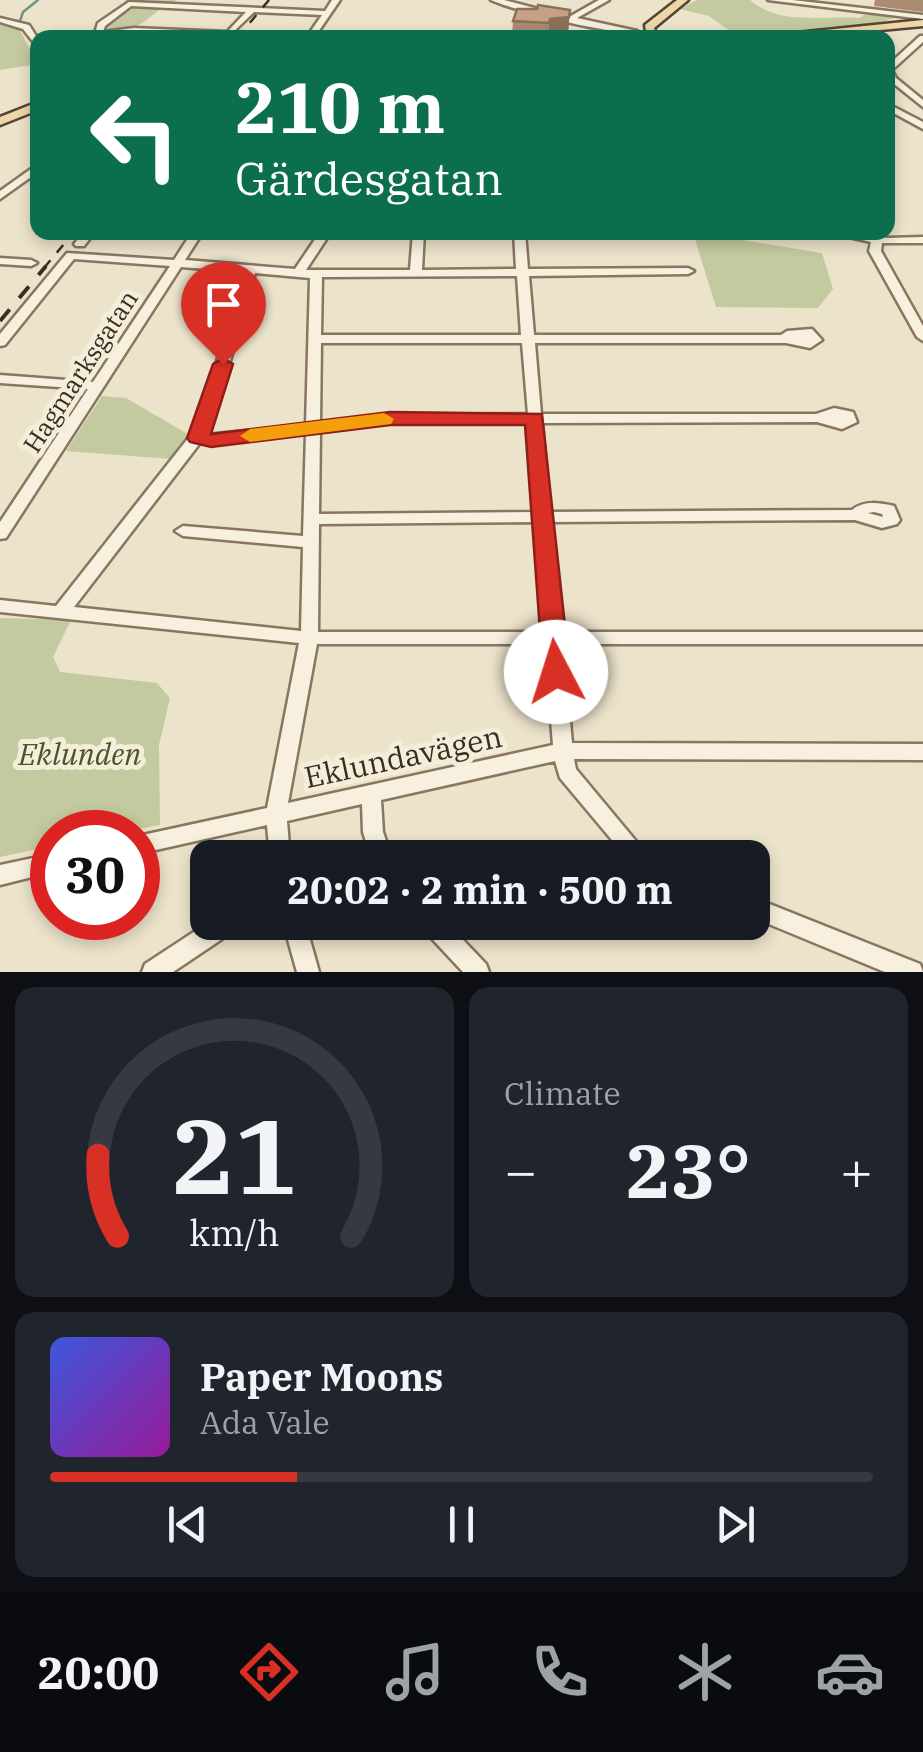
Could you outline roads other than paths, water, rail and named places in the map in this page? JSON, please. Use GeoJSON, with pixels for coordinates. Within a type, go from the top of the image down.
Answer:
{"type":"FeatureCollection","features":[{"type":"Feature","properties":{"kind":"main road"},"geometry":{"type":"LineString","coordinates":[[645,30],[683,0]]}},
{"type":"Feature","properties":{"kind":"main road"},"geometry":{"type":"LineString","coordinates":[[863,30],[918,26]]}},
{"type":"Feature","properties":{"kind":"main road"},"geometry":{"type":"LineString","coordinates":[[879,30],[918,26]]}},
{"type":"Feature","properties":{"kind":"main road"},"geometry":{"type":"LineString","coordinates":[[0,125],[30,110]]}},
{"type":"Feature","properties":{"kind":"main road"},"geometry":{"type":"LineString","coordinates":[[0,125],[30,116]]}},
{"type":"Feature","properties":{"kind":"street"},"geometry":{"type":"LineString","coordinates":[[316,30],[336,0]]}},
{"type":"Feature","properties":{"kind":"street"},"geometry":{"type":"LineString","coordinates":[[496,0],[624,30]]}},
{"type":"Feature","properties":{"kind":"street"},"geometry":{"type":"LineString","coordinates":[[566,16],[606,0]]}},
{"type":"Feature","properties":{"kind":"street"},"geometry":{"type":"LineString","coordinates":[[772,0],[842,4],[918,26],[895,61]]}},
{"type":"Feature","properties":{"kind":"street"},"geometry":{"type":"LineString","coordinates":[[563,2],[566,16]]}},
{"type":"Feature","properties":{"kind":"street"},"geometry":{"type":"LineString","coordinates":[[100,30],[128,4],[328,12]]}},
{"type":"Feature","properties":{"kind":"street"},"geometry":{"type":"LineString","coordinates":[[141,30],[167,5]]}},
{"type":"Feature","properties":{"kind":"street"},"geometry":{"type":"LineString","coordinates":[[235,30],[253,9]]}},
{"type":"Feature","properties":{"kind":"street"},"geometry":{"type":"LineString","coordinates":[[0,20],[26,26],[30,33]]}},
{"type":"Feature","properties":{"kind":"street"},"geometry":{"type":"LineString","coordinates":[[900,58],[912,60]]}},
{"type":"Feature","properties":{"kind":"street"},"geometry":{"type":"LineString","coordinates":[[895,80],[923,106]]}},
{"type":"Feature","properties":{"kind":"street"},"geometry":{"type":"LineString","coordinates":[[895,110],[923,106]]}},
{"type":"Feature","properties":{"kind":"street"},"geometry":{"type":"LineString","coordinates":[[895,111],[923,126]]}},
{"type":"Feature","properties":{"kind":"street"},"geometry":{"type":"LineString","coordinates":[[0,196],[30,174]]}},
{"type":"Feature","properties":{"kind":"street"},"geometry":{"type":"LineString","coordinates":[[0,180],[30,188]]}},
{"type":"Feature","properties":{"kind":"street"},"geometry":{"type":"LineString","coordinates":[[895,238],[923,240]]}},
{"type":"Feature","properties":{"kind":"street"},"geometry":{"type":"LineString","coordinates":[[0,342],[84,240]]}},
{"type":"Feature","properties":{"kind":"street","name":"Hagmarksgatan"},"geometry":{"type":"LineString","coordinates":[[0,534],[193,240]]}},
{"type":"Feature","properties":{"kind":"street"},"geometry":{"type":"LineString","coordinates":[[278,840],[276,814],[309,638],[314,339],[306,273],[322,240]]}},
{"type":"Feature","properties":{"kind":"street"},"geometry":{"type":"LineString","coordinates":[[416,272],[418,240]]}},
{"type":"Feature","properties":{"kind":"street"},"geometry":{"type":"LineString","coordinates":[[520,240],[563,751],[567,772],[625,840]]}},
{"type":"Feature","properties":{"kind":"street"},"geometry":{"type":"LineString","coordinates":[[876,240],[875,252],[923,337]]}},
{"type":"Feature","properties":{"kind":"street"},"geometry":{"type":"LineString","coordinates":[[76,250],[306,273],[688,271]]}},
{"type":"Feature","properties":{"kind":"street"},"geometry":{"type":"LineString","coordinates":[[0,261],[31,263]]}},
{"type":"Feature","properties":{"kind":"street"},"geometry":{"type":"LineString","coordinates":[[60,613],[198,438],[252,268]]}},
{"type":"Feature","properties":{"kind":"street"},"geometry":{"type":"LineString","coordinates":[[314,339],[786,339]]}},
{"type":"Feature","properties":{"kind":"street"},"geometry":{"type":"LineString","coordinates":[[0,379],[97,386]]}},
{"type":"Feature","properties":{"kind":"street"},"geometry":{"type":"LineString","coordinates":[[198,438],[211,440],[390,418],[818,418]]}},
{"type":"Feature","properties":{"kind":"street"},"geometry":{"type":"LineString","coordinates":[[311,519],[856,515]]}},
{"type":"Feature","properties":{"kind":"street"},"geometry":{"type":"LineString","coordinates":[[183,531],[311,542]]}},
{"type":"Feature","properties":{"kind":"street"},"geometry":{"type":"LineString","coordinates":[[0,606],[309,638],[923,638]]}},
{"type":"Feature","properties":{"kind":"street","name":"Eklundavägen"},"geometry":{"type":"LineString","coordinates":[[160,839],[563,751],[923,752]]}},
{"type":"Feature","properties":{"kind":"street"},"geometry":{"type":"LineString","coordinates":[[371,794],[376,840]]}},
{"type":"Feature","properties":{"kind":"street"},"geometry":{"type":"LineString","coordinates":[[0,875],[30,869]]}},
{"type":"Feature","properties":{"kind":"street"},"geometry":{"type":"LineString","coordinates":[[770,913],[912,972]]}},
{"type":"Feature","properties":{"kind":"street"},"geometry":{"type":"LineString","coordinates":[[154,972],[202,940]]}},
{"type":"Feature","properties":{"kind":"street"},"geometry":{"type":"LineString","coordinates":[[299,940],[308,972]]}},
{"type":"Feature","properties":{"kind":"street"},"geometry":{"type":"LineString","coordinates":[[448,940],[478,972]]}},
{"type":"Feature","properties":{"kind":"waterway"},"geometry":{"type":"LineString","coordinates":[[20,21],[23,12],[38,0]]}},
{"type":"Feature","properties":{"kind":"railway"},"geometry":{"type":"LineString","coordinates":[[244,30],[269,0]]}},
{"type":"Feature","properties":{"kind":"railway"},"geometry":{"type":"LineString","coordinates":[[44,268],[67,240]]}},
{"type":"Feature","properties":{"kind":"railway"},"geometry":{"type":"LineString","coordinates":[[0,321],[46,266]]}},
{"type":"Feature","properties":{"kind":"park label","name":"Eklunden"},"geometry":{"type":"Point","coordinates":[80,753]}}]}
